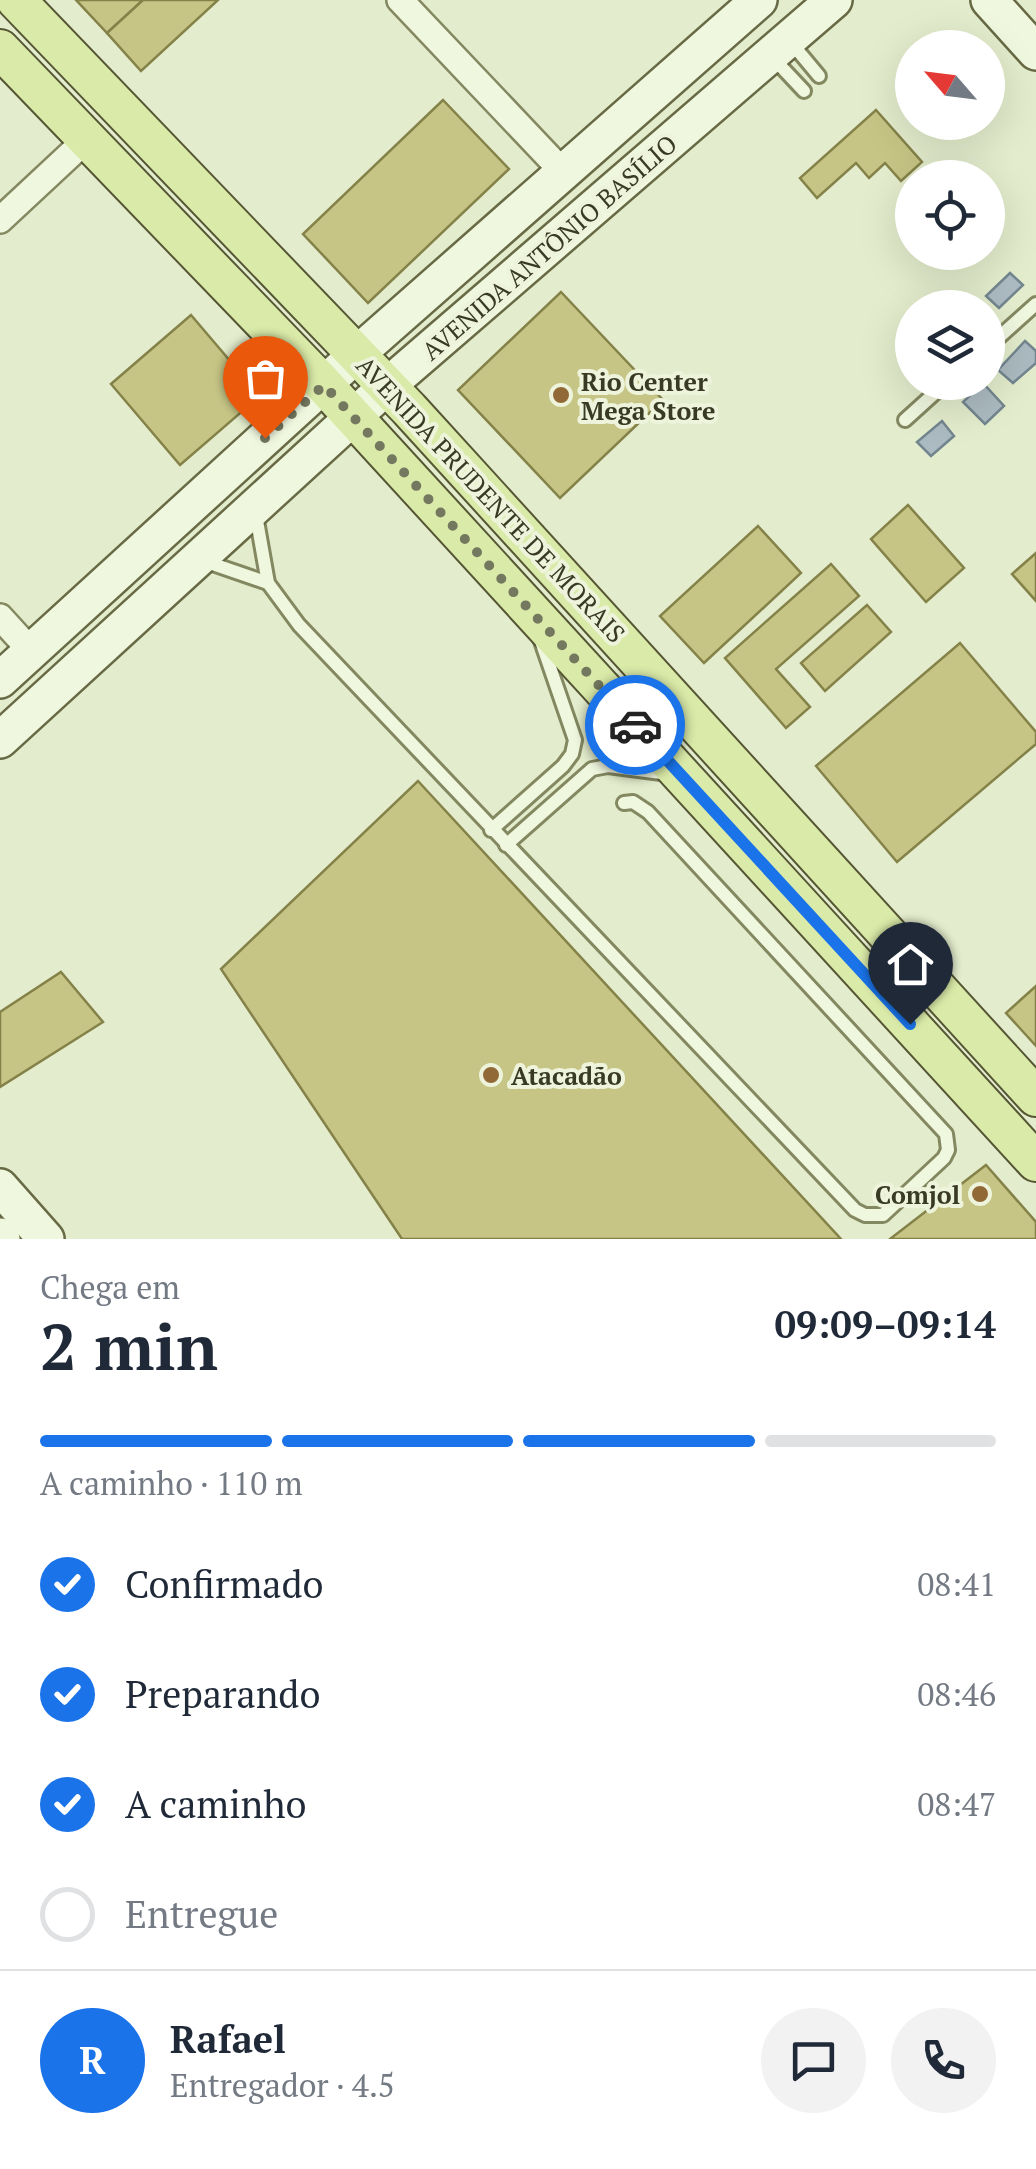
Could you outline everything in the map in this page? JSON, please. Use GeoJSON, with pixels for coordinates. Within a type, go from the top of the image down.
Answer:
{"type":"FeatureCollection","features":[{"type":"Feature","properties":{"kind":"main road","name":"AVENIDA PRUDENTE DE MORAIS"},"geometry":{"type":"LineString","coordinates":[[16,0],[388,386],[1036,1097]]}},
{"type":"Feature","properties":{"kind":"main road","name":"AVENIDA ANTÔNIO BASÍLIO"},"geometry":{"type":"LineString","coordinates":[[0,680],[358,354],[759,0]]}},
{"type":"Feature","properties":{"kind":"main road","name":"AVENIDA ANTÔNIO BASÍLIO"},"geometry":{"type":"LineString","coordinates":[[0,740],[353,417],[834,0]]}},
{"type":"Feature","properties":{"kind":"main road"},"geometry":{"type":"LineString","coordinates":[[990,0],[1036,52]]}},
{"type":"Feature","properties":{"kind":"main road","name":"AVENIDA PRUDENTE DE MORAIS"},"geometry":{"type":"LineString","coordinates":[[0,49],[324,385],[1036,1162]]}},
{"type":"Feature","properties":{"kind":"main road"},"geometry":{"type":"LineString","coordinates":[[0,1186],[46,1239]]}},
{"type":"Feature","properties":{"kind":"street"},"geometry":{"type":"LineString","coordinates":[[400,0],[564,173]]}},
{"type":"Feature","properties":{"kind":"street"},"geometry":{"type":"LineString","coordinates":[[0,220],[88,139]]}},
{"type":"Feature","properties":{"kind":"street"},"geometry":{"type":"LineString","coordinates":[[0,617],[31,651]]}},
{"type":"Feature","properties":{"kind":"lane"},"geometry":{"type":"LineString","coordinates":[[780,48],[819,76]]}},
{"type":"Feature","properties":{"kind":"lane"},"geometry":{"type":"LineString","coordinates":[[780,48],[804,91]]}},
{"type":"Feature","properties":{"kind":"lane"},"geometry":{"type":"LineString","coordinates":[[1005,332],[1036,304]]}},
{"type":"Feature","properties":{"kind":"lane"},"geometry":{"type":"LineString","coordinates":[[905,420],[927,400]]}},
{"type":"Feature","properties":{"kind":"lane"},"geometry":{"type":"LineString","coordinates":[[255,508],[268,583],[299,625],[855,1210],[865,1215],[883,1214],[944,1158],[949,1142],[946,1134],[648,812],[632,802],[624,804]]}},
{"type":"Feature","properties":{"kind":"lane"},"geometry":{"type":"LineString","coordinates":[[199,558],[268,583]]}},
{"type":"Feature","properties":{"kind":"lane"},"geometry":{"type":"LineString","coordinates":[[491,830],[563,766],[572,754],[575,740],[530,610]]}},
{"type":"Feature","properties":{"kind":"lane"},"geometry":{"type":"LineString","coordinates":[[506,845],[592,769],[608,766],[682,776]]}},
{"type":"Feature","properties":{"kind":"shaded area"},"geometry":{"type":"Polygon","coordinates":[[[1010,273],[1023,285],[1005,302],[1005,290],[992,290],[1010,273]]]}},
{"type":"Feature","properties":{"kind":"shaded area"},"geometry":{"type":"Polygon","coordinates":[[[1025,341],[1036,351],[1036,363],[1013,383],[1005,376],[1005,362],[1025,341]]]}},
{"type":"Feature","properties":{"kind":"shaded area"},"geometry":{"type":"Polygon","coordinates":[[[999,400],[1004,406],[985,424],[963,402],[999,400]]]}},
{"type":"Feature","properties":{"kind":"shaded area"},"geometry":{"type":"Polygon","coordinates":[[[942,421],[954,436],[931,456],[917,442],[942,421]]]}},
{"type":"Feature","properties":{"kind":"building"},"geometry":{"type":"Polygon","coordinates":[[[76,0],[143,0],[107,33],[76,0]]]}},
{"type":"Feature","properties":{"kind":"building"},"geometry":{"type":"Polygon","coordinates":[[[143,0],[218,0],[141,71],[107,33],[143,0]]]}},
{"type":"Feature","properties":{"kind":"building"},"geometry":{"type":"Polygon","coordinates":[[[443,100],[509,169],[368,303],[303,234],[443,100]]]}},
{"type":"Feature","properties":{"kind":"building"},"geometry":{"type":"Polygon","coordinates":[[[876,110],[895,131],[895,140],[903,140],[920,160],[895,160],[895,174],[885,163],[869,178],[856,163],[817,198],[800,178],[876,110]]]}},
{"type":"Feature","properties":{"kind":"building","name":"Rio Center Mega Store"},"geometry":{"type":"Polygon","coordinates":[[[561,292],[663,400],[560,498],[458,390],[561,292]]]}},
{"type":"Feature","properties":{"kind":"building"},"geometry":{"type":"Polygon","coordinates":[[[191,315],[260,396],[180,465],[111,384],[191,315]]]}},
{"type":"Feature","properties":{"kind":"building"},"geometry":{"type":"Polygon","coordinates":[[[908,505],[964,568],[926,602],[871,539],[908,505]]]}},
{"type":"Feature","properties":{"kind":"building"},"geometry":{"type":"Polygon","coordinates":[[[758,526],[801,573],[704,663],[660,616],[758,526]]]}},
{"type":"Feature","properties":{"kind":"building"},"geometry":{"type":"Polygon","coordinates":[[[1036,553],[1036,601],[1012,574],[1036,553]]]}},
{"type":"Feature","properties":{"kind":"building"},"geometry":{"type":"Polygon","coordinates":[[[831,564],[859,596],[776,669],[810,707],[786,728],[725,658],[831,564]]]}},
{"type":"Feature","properties":{"kind":"building"},"geometry":{"type":"Polygon","coordinates":[[[867,605],[891,632],[825,691],[801,663],[867,605]]]}},
{"type":"Feature","properties":{"kind":"building"},"geometry":{"type":"Polygon","coordinates":[[[960,643],[1036,732],[1036,744],[897,862],[816,766],[960,643]]]}},
{"type":"Feature","properties":{"kind":"building","name":"Atacadão"},"geometry":{"type":"Polygon","coordinates":[[[418,781],[841,1239],[402,1239],[221,969],[418,781]]]}},
{"type":"Feature","properties":{"kind":"building"},"geometry":{"type":"Polygon","coordinates":[[[61,972],[103,1022],[0,1087],[0,1012],[61,972]]]}},
{"type":"Feature","properties":{"kind":"building"},"geometry":{"type":"Polygon","coordinates":[[[1036,986],[1036,1046],[1006,1013],[1036,986]]]}},
{"type":"Feature","properties":{"kind":"building","name":"Comjol"},"geometry":{"type":"Polygon","coordinates":[[[986,1165],[1036,1222],[1036,1239],[890,1239],[986,1165]]]}},
{"type":"Feature","properties":{"kind":"way so far"},"geometry":{"type":"LineString","coordinates":[[265,438],[324,385],[635,725]]}},
{"type":"Feature","properties":{"kind":"place","name":"Rio Center Mega Store"},"geometry":{"type":"Point","coordinates":[561,395]}},
{"type":"Feature","properties":{"kind":"place","name":"Atacadão"},"geometry":{"type":"Point","coordinates":[491,1075]}},
{"type":"Feature","properties":{"kind":"place","name":"Comjol"},"geometry":{"type":"Point","coordinates":[980,1194]}},
{"type":"Feature","properties":{"kind":"route"},"geometry":{"type":"LineString","coordinates":[[635,725],[910,1024]]}}]}
